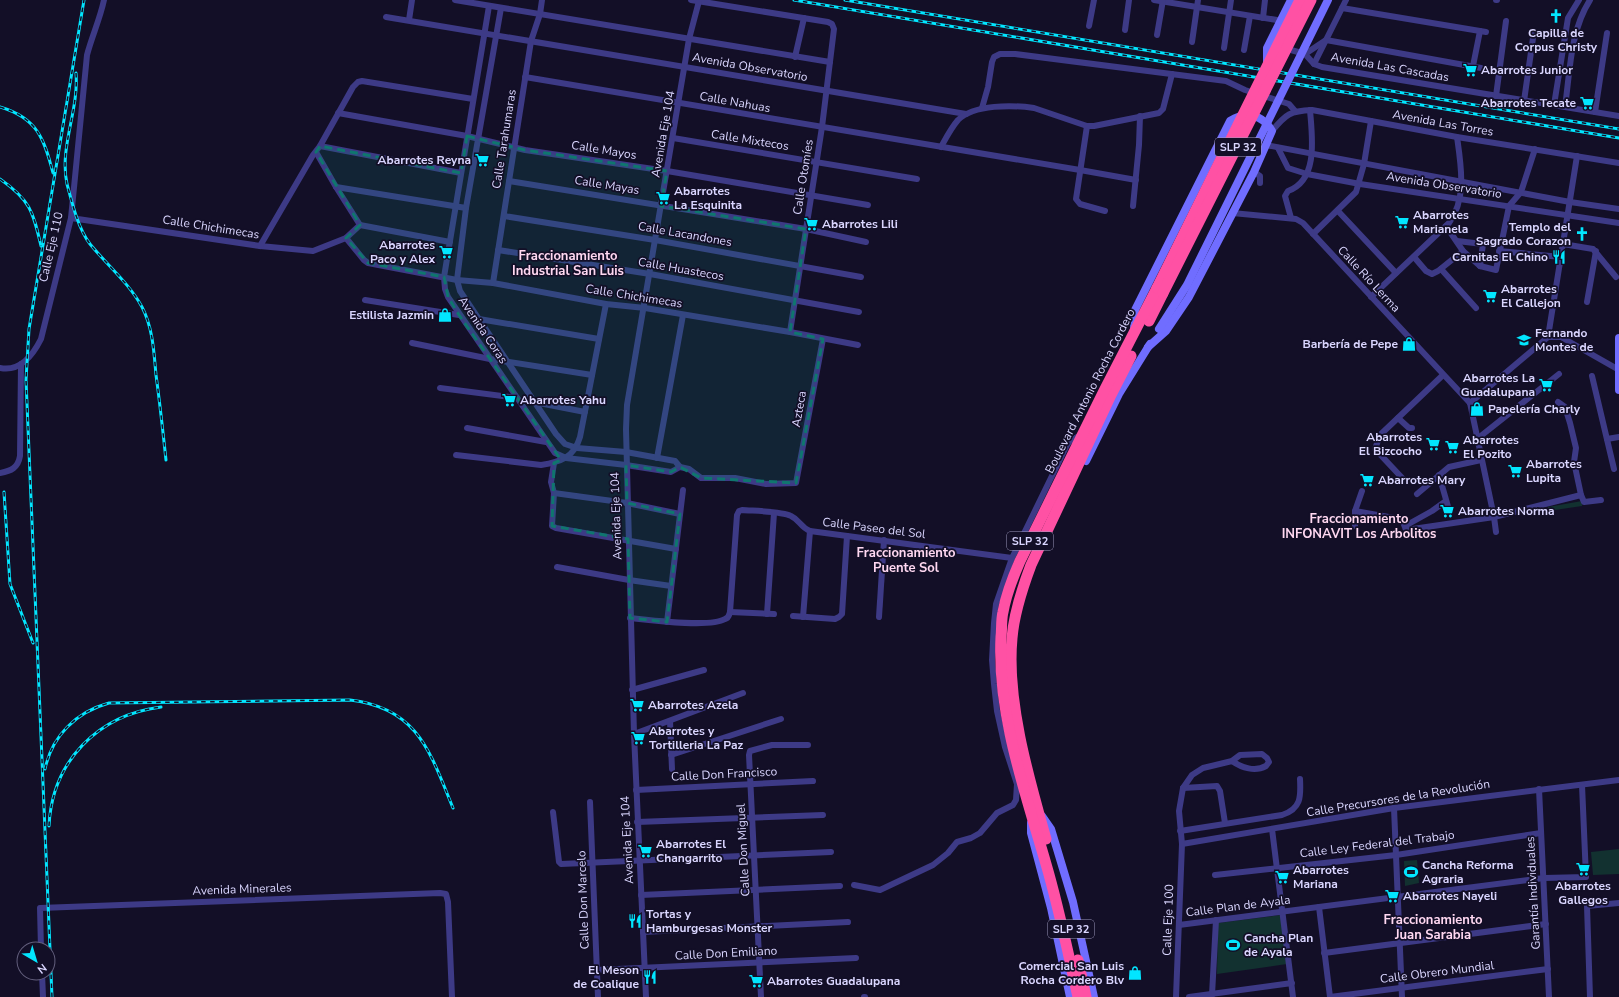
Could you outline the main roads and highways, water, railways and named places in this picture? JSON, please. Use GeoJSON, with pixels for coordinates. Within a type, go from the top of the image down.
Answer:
{"type":"FeatureCollection","features":[{"type":"Feature","properties":{"kind":"highway","name":"Boulevard Antonio Rocha Cordero"},"geometry":{"type":"LineString","coordinates":[[1086,997],[1065,903],[1050,863],[1035,813],[1016,720],[1011,665],[1012,639],[1020,592],[1031,565],[1111,394],[1266,67],[1300,0]]}},
{"type":"Feature","properties":{"kind":"highway","name":"Boulevard Antonio Rocha Cordero"},"geometry":{"type":"LineString","coordinates":[[1035,813],[1020,783],[1001,679],[1000,648],[1003,612],[1013,577],[1082,434],[1134,333],[1160,291],[1311,0]]}},
{"type":"Feature","properties":{"kind":"highway","name":"Boulevard Antonio Rocha Cordero"},"geometry":{"type":"LineString","coordinates":[[1050,863],[1078,997]]}},
{"type":"Feature","properties":{"kind":"main road"},"geometry":{"type":"LineString","coordinates":[[1266,67],[1267,48],[1291,0]]}},
{"type":"Feature","properties":{"kind":"main road"},"geometry":{"type":"LineString","coordinates":[[1067,488],[1076,480],[1120,394],[1187,285],[1328,0]]}},
{"type":"Feature","properties":{"kind":"main road"},"geometry":{"type":"LineString","coordinates":[[1134,333],[1136,310],[1230,121],[1245,115],[1254,115],[1265,121],[1272,131],[1254,172],[1189,297],[1166,331],[1148,347]]}},
{"type":"Feature","properties":{"kind":"main road"},"geometry":{"type":"LineString","coordinates":[[1619,338],[1619,390]]}},
{"type":"Feature","properties":{"kind":"main road","name":"Boulevard Antonio Rocha Cordero"},"geometry":{"type":"LineString","coordinates":[[1035,813],[1031,833],[1051,908],[1070,997]]}},
{"type":"Feature","properties":{"kind":"main road","name":"Boulevard Antonio Rocha Cordero"},"geometry":{"type":"LineString","coordinates":[[1035,813],[1051,829],[1073,902],[1094,997]]}},
{"type":"Feature","properties":{"kind":"railway"},"geometry":{"type":"LineString","coordinates":[[52,997],[26,380],[29,329],[84,0]]}},
{"type":"Feature","properties":{"kind":"railway"},"geometry":{"type":"LineString","coordinates":[[794,0],[1619,138]]}},
{"type":"Feature","properties":{"kind":"railway"},"geometry":{"type":"LineString","coordinates":[[845,0],[1619,129]]}},
{"type":"Feature","properties":{"kind":"railway"},"geometry":{"type":"LineString","coordinates":[[76,73],[75,101],[65,156],[67,184],[76,215],[86,238],[137,298],[149,323],[166,460]]}},
{"type":"Feature","properties":{"kind":"railway"},"geometry":{"type":"LineString","coordinates":[[0,107],[23,117],[31,123],[46,149],[53,173]]}},
{"type":"Feature","properties":{"kind":"railway"},"geometry":{"type":"LineString","coordinates":[[0,179],[18,193],[29,207],[41,246]]}},
{"type":"Feature","properties":{"kind":"railway"},"geometry":{"type":"LineString","coordinates":[[4,492],[10,584],[33,643]]}},
{"type":"Feature","properties":{"kind":"railway"},"geometry":{"type":"LineString","coordinates":[[45,769],[53,746],[67,727],[86,712],[109,703],[350,700],[373,705],[392,712],[406,723],[418,736],[428,751],[453,808]]}},
{"type":"Feature","properties":{"kind":"railway"},"geometry":{"type":"LineString","coordinates":[[49,826],[52,803],[59,781],[69,762],[82,745],[99,731],[117,720],[138,712],[161,707]]}},
{"type":"Feature","properties":{"kind":"place","name":"Capilla de Corpus Christy"},"geometry":{"type":"Point","coordinates":[1556,16]}},
{"type":"Feature","properties":{"kind":"place","name":"Abarrotes Junior"},"geometry":{"type":"Point","coordinates":[1470,70]}},
{"type":"Feature","properties":{"kind":"place","name":"Abarrotes Tecate"},"geometry":{"type":"Point","coordinates":[1587,103]}},
{"type":"Feature","properties":{"kind":"place","name":"Abarrotes Reyna"},"geometry":{"type":"Point","coordinates":[482,160]}},
{"type":"Feature","properties":{"kind":"place","name":"Abarrotes La Esquinita"},"geometry":{"type":"Point","coordinates":[663,198]}},
{"type":"Feature","properties":{"kind":"place","name":"Abarrotes Marianela"},"geometry":{"type":"Point","coordinates":[1402,222]}},
{"type":"Feature","properties":{"kind":"place","name":"Abarrotes Lili"},"geometry":{"type":"Point","coordinates":[811,224]}},
{"type":"Feature","properties":{"kind":"place","name":"Templo del Sagrado Corazon"},"geometry":{"type":"Point","coordinates":[1582,234]}},
{"type":"Feature","properties":{"kind":"place","name":"Abarrotes Paco y Alex"},"geometry":{"type":"Point","coordinates":[446,252]}},
{"type":"Feature","properties":{"kind":"place","name":"Carnitas El Chino"},"geometry":{"type":"Point","coordinates":[1559,257]}},
{"type":"Feature","properties":{"kind":"place","name":"Abarrotes El Callejon"},"geometry":{"type":"Point","coordinates":[1490,296]}},
{"type":"Feature","properties":{"kind":"place","name":"Estilista Jazmin"},"geometry":{"type":"Point","coordinates":[445,315]}},
{"type":"Feature","properties":{"kind":"place","name":"Fernando Montes de"},"geometry":{"type":"Point","coordinates":[1524,340]}},
{"type":"Feature","properties":{"kind":"place","name":"Barbería de Pepe"},"geometry":{"type":"Point","coordinates":[1409,344]}},
{"type":"Feature","properties":{"kind":"place","name":"Abarrotes La Guadalupana"},"geometry":{"type":"Point","coordinates":[1546,385]}},
{"type":"Feature","properties":{"kind":"place","name":"Abarrotes Yahu"},"geometry":{"type":"Point","coordinates":[509,400]}},
{"type":"Feature","properties":{"kind":"place","name":"Papelería Charly"},"geometry":{"type":"Point","coordinates":[1477,409]}},
{"type":"Feature","properties":{"kind":"place","name":"Abarrotes El Bizcocho"},"geometry":{"type":"Point","coordinates":[1433,444]}},
{"type":"Feature","properties":{"kind":"place","name":"Abarrotes El Pozito"},"geometry":{"type":"Point","coordinates":[1452,447]}},
{"type":"Feature","properties":{"kind":"place","name":"Abarrotes Lupita"},"geometry":{"type":"Point","coordinates":[1515,471]}},
{"type":"Feature","properties":{"kind":"place","name":"Abarrotes Mary"},"geometry":{"type":"Point","coordinates":[1367,480]}},
{"type":"Feature","properties":{"kind":"place","name":"Abarrotes Norma"},"geometry":{"type":"Point","coordinates":[1447,511]}},
{"type":"Feature","properties":{"kind":"place","name":"Abarrotes Azela"},"geometry":{"type":"Point","coordinates":[637,705]}},
{"type":"Feature","properties":{"kind":"place","name":"Abarrotes y Tortilleria La Paz"},"geometry":{"type":"Point","coordinates":[638,738]}},
{"type":"Feature","properties":{"kind":"place","name":"Abarrotes El Changarrito"},"geometry":{"type":"Point","coordinates":[645,851]}},
{"type":"Feature","properties":{"kind":"place","name":"Abarrotes Gallegos"},"geometry":{"type":"Point","coordinates":[1583,869]}},
{"type":"Feature","properties":{"kind":"place","name":"Cancha Reforma Agraria"},"geometry":{"type":"Point","coordinates":[1411,872]}},
{"type":"Feature","properties":{"kind":"place","name":"Abarrotes Mariana"},"geometry":{"type":"Point","coordinates":[1282,877]}},
{"type":"Feature","properties":{"kind":"place","name":"Abarrotes Nayeli"},"geometry":{"type":"Point","coordinates":[1392,896]}},
{"type":"Feature","properties":{"kind":"place","name":"Tortas y Hamburgesas Monster"},"geometry":{"type":"Point","coordinates":[635,921]}},
{"type":"Feature","properties":{"kind":"place","name":"Cancha Plan de Ayala"},"geometry":{"type":"Point","coordinates":[1233,945]}},
{"type":"Feature","properties":{"kind":"place","name":"Comercial San Luis Rocha Cordero Blv"},"geometry":{"type":"Point","coordinates":[1135,973]}},
{"type":"Feature","properties":{"kind":"place","name":"El Meson de Coalique"},"geometry":{"type":"Point","coordinates":[650,977]}},
{"type":"Feature","properties":{"kind":"place","name":"Abarrotes Guadalupana"},"geometry":{"type":"Point","coordinates":[756,981]}},
{"type":"Feature","properties":{"kind":"district","name":"Fraccionamiento Industrial San Luis"},"geometry":{"type":"Point","coordinates":[568,264]}},
{"type":"Feature","properties":{"kind":"district","name":"Fraccionamiento INFONAVIT Los Arbolitos"},"geometry":{"type":"Point","coordinates":[1359,526]}},
{"type":"Feature","properties":{"kind":"district","name":"Fraccionamiento Puente Sol"},"geometry":{"type":"Point","coordinates":[906,560]}},
{"type":"Feature","properties":{"kind":"district","name":"Fraccionamiento Juan Sarabia"},"geometry":{"type":"Point","coordinates":[1433,928]}}]}
